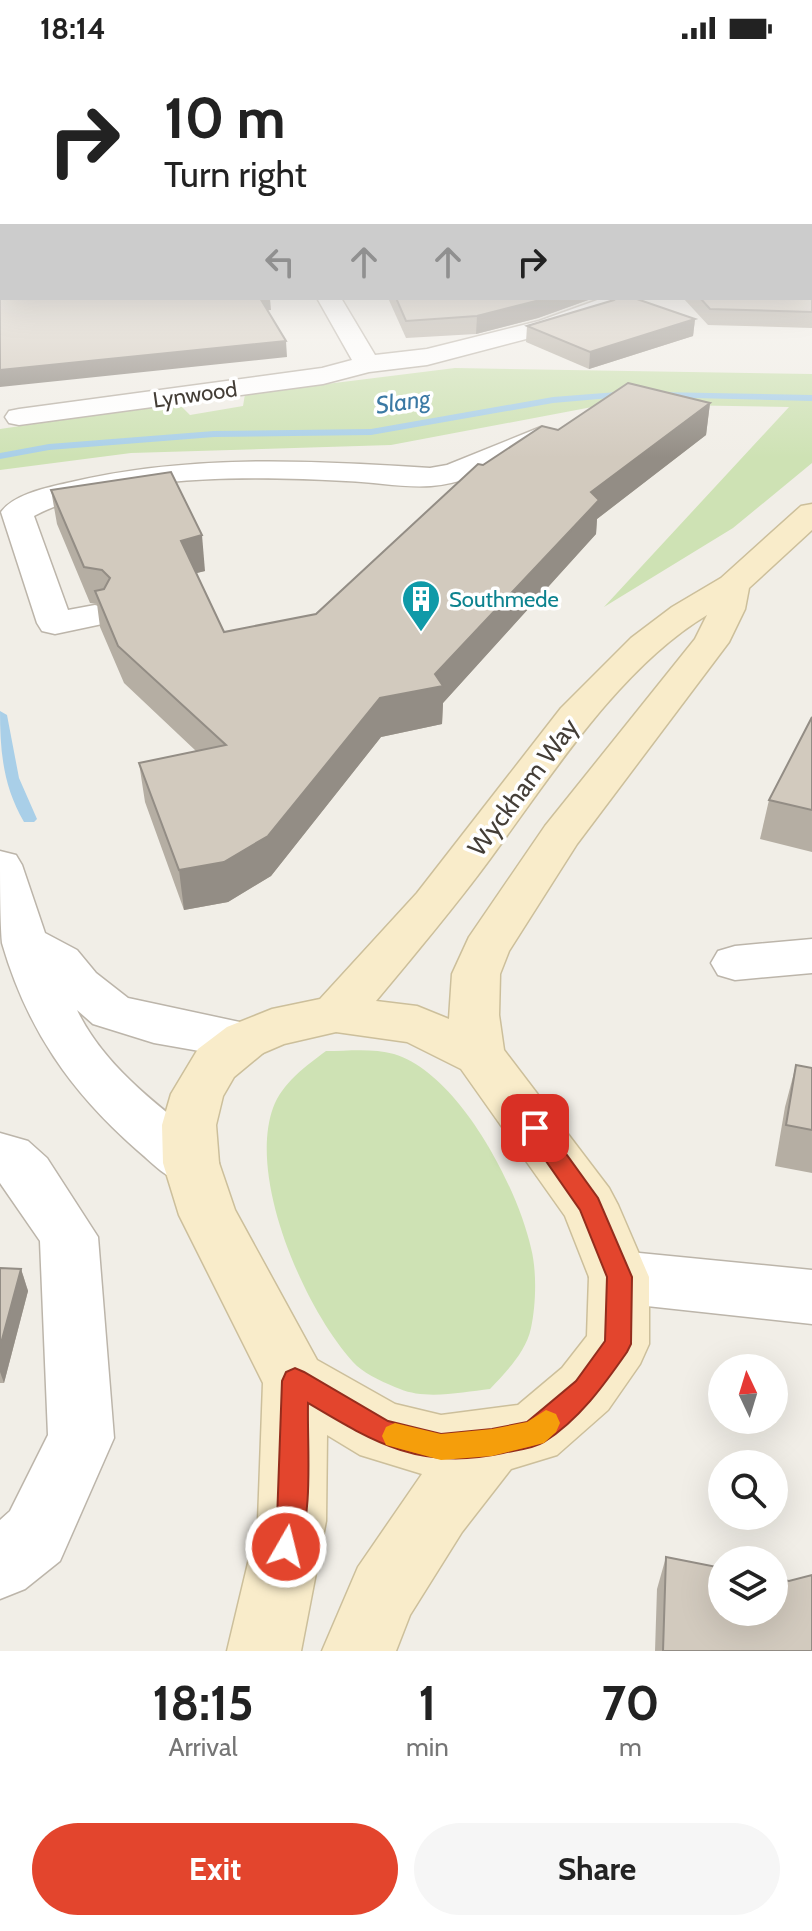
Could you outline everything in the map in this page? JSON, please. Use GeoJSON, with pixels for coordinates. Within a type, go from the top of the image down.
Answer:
{"type":"FeatureCollection","features":[{"type":"Feature","properties":{"kind":"main road","name":"Wyckham Way"},"geometry":{"type":"LineString","coordinates":[[336,1014],[433,904],[575,716],[644,646],[684,614],[733,585],[812,513]]}},
{"type":"Feature","properties":{"kind":"main road","name":"Wyckham Way"},"geometry":{"type":"LineString","coordinates":[[479,1055],[474,1015],[476,974],[486,949],[560,836],[711,642],[728,609],[733,585]]}},
{"type":"Feature","properties":{"kind":"main road"},"geometry":{"type":"LineString","coordinates":[[264,1651],[292,1521],[295,1381],[208,1215],[191,1163],[189,1125],[197,1094],[216,1063],[245,1040],[272,1028],[336,1014],[417,1025],[479,1055],[589,1205],[619,1277],[618,1344],[585,1389],[534,1433],[492,1442],[441,1447],[383,1433],[295,1381]]}},
{"type":"Feature","properties":{"kind":"main road"},"geometry":{"type":"LineString","coordinates":[[359,1651],[383,1592],[438,1508],[492,1442]]}},
{"type":"Feature","properties":{"kind":"street"},"geometry":{"type":"LineString","coordinates":[[335,309],[368,364]]}},
{"type":"Feature","properties":{"kind":"street","name":"Lynwood"},"geometry":{"type":"LineString","coordinates":[[19,417],[323,376],[368,364],[427,357],[600,309]]}},
{"type":"Feature","properties":{"kind":"street"},"geometry":{"type":"LineString","coordinates":[[95,616],[55,623],[9,514],[66,492],[141,476],[214,469],[430,477],[454,473],[541,436]]}},
{"type":"Feature","properties":{"kind":"street"},"geometry":{"type":"LineString","coordinates":[[0,865],[12,945],[78,1056],[145,1125],[191,1163]]}},
{"type":"Feature","properties":{"kind":"street"},"geometry":{"type":"LineString","coordinates":[[12,945],[60,962],[79,985],[111,1011],[154,1024],[245,1040]]}},
{"type":"Feature","properties":{"kind":"street"},"geometry":{"type":"LineString","coordinates":[[735,963],[812,956]]}},
{"type":"Feature","properties":{"kind":"street"},"geometry":{"type":"LineString","coordinates":[[0,1155],[8,1157],[27,1174],[69,1237],[81,1438],[35,1536],[0,1564]]}},
{"type":"Feature","properties":{"kind":"street"},"geometry":{"type":"LineString","coordinates":[[619,1277],[812,1297]]}},
{"type":"Feature","properties":{"kind":"green space"},"geometry":{"type":"Polygon","coordinates":[[[455,368],[812,374],[812,463],[733,528],[604,607],[789,407],[608,404],[391,445],[131,453],[0,470],[0,429],[178,403],[190,415],[243,406],[245,394],[455,368]]]}},
{"type":"Feature","properties":{"kind":"green space"},"geometry":{"type":"Polygon","coordinates":[[[326,1051],[386,1052],[418,1066],[441,1084],[462,1108],[499,1165],[513,1194],[531,1248],[535,1299],[525,1345],[490,1389],[421,1394],[400,1389],[372,1376],[357,1366],[338,1343],[302,1281],[286,1245],[275,1208],[268,1172],[267,1138],[273,1108],[282,1091],[326,1051]]]}},
{"type":"Feature","properties":{"kind":"building"},"geometry":{"type":"Polygon","coordinates":[[[0,309],[267,309],[286,341],[0,370],[0,309]]]}},
{"type":"Feature","properties":{"kind":"building"},"geometry":{"type":"Polygon","coordinates":[[[401,309],[503,309],[477,316],[406,321],[401,309]]]}},
{"type":"Feature","properties":{"kind":"building"},"geometry":{"type":"Polygon","coordinates":[[[582,309],[667,309],[695,319],[590,352],[527,326],[582,309]]]}},
{"type":"Feature","properties":{"kind":"building"},"geometry":{"type":"Polygon","coordinates":[[[725,309],[812,309],[812,312],[725,309]]]}},
{"type":"Feature","properties":{"kind":"building"},"geometry":{"type":"Polygon","coordinates":[[[628,383],[710,403],[591,492],[599,500],[435,674],[443,686],[380,698],[268,836],[224,862],[179,870],[139,763],[226,745],[118,646],[95,591],[104,589],[110,578],[102,570],[84,567],[51,490],[171,472],[202,535],[181,541],[224,632],[316,614],[478,464],[483,465],[542,426],[558,430],[628,383]]]}},
{"type":"Feature","properties":{"kind":"building"},"geometry":{"type":"Polygon","coordinates":[[[812,717],[812,810],[769,800],[812,717]]]}},
{"type":"Feature","properties":{"kind":"building"},"geometry":{"type":"Polygon","coordinates":[[[796,1065],[812,1068],[812,1130],[786,1125],[796,1065]]]}},
{"type":"Feature","properties":{"kind":"building"},"geometry":{"type":"Polygon","coordinates":[[[0,1268],[21,1269],[0,1347],[0,1268]]]}},
{"type":"Feature","properties":{"kind":"building"},"geometry":{"type":"Polygon","coordinates":[[[666,1557],[708,1565],[708,1626],[788,1626],[788,1581],[812,1575],[812,1651],[663,1651],[666,1557]]]}},
{"type":"Feature","properties":{"kind":"waterway","name":"Slang"},"geometry":{"type":"LineString","coordinates":[[0,456],[49,447],[214,434],[371,432],[553,400],[630,394]]}},
{"type":"Feature","properties":{"kind":"waterway","name":"Slang"},"geometry":{"type":"LineString","coordinates":[[657,395],[812,398]]}},
{"type":"Feature","properties":{"kind":"waterway","name":"Slang"},"geometry":{"type":"LineString","coordinates":[[0,715],[12,778],[29,819]]}},
{"type":"Feature","properties":{"kind":"slow traffic"},"geometry":{"type":"LineString","coordinates":[[395,1436],[441,1447],[492,1442],[534,1433],[546,1423]]}},
{"type":"Feature","properties":{"kind":"place","name":"Southmede"},"geometry":{"type":"Point","coordinates":[421,633]}},
{"type":"Feature","properties":{"kind":"route"},"geometry":{"type":"LineString","coordinates":[[286,1547],[292,1521],[295,1381],[383,1433],[441,1447],[492,1442],[534,1433],[585,1389],[618,1344],[619,1277],[589,1205],[535,1128]]}}]}
